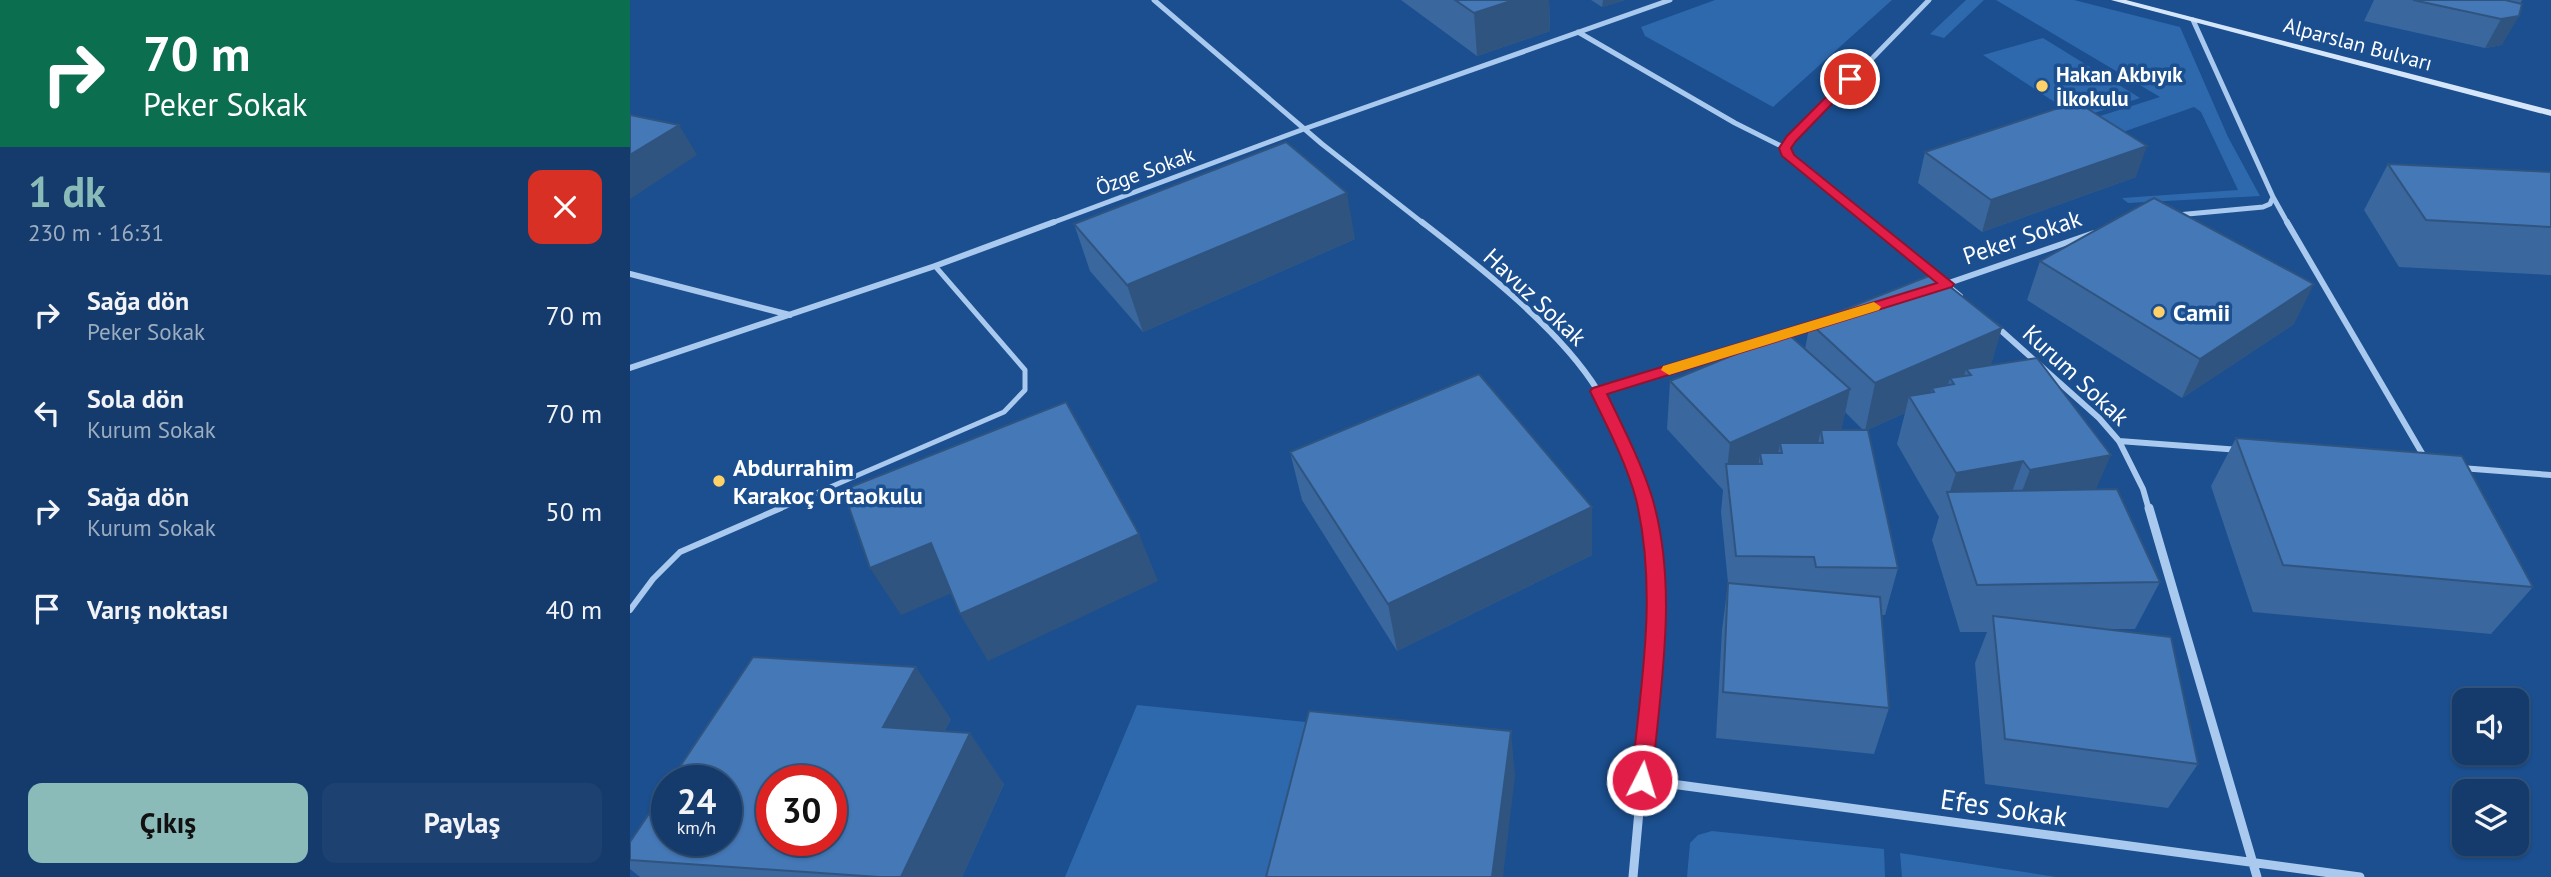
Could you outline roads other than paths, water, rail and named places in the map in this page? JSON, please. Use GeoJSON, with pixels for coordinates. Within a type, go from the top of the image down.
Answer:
{"type":"FeatureCollection","features":[{"type":"Feature","properties":{"kind":"street","name":"Havuz Sokak"},"geometry":{"type":"LineString","coordinates":[[1154,0],[1304,129],[1444,239],[1549,330],[1598,391],[1620,437],[1643,497],[1654,549],[1656,624],[1633,877]]}},
{"type":"Feature","properties":{"kind":"street","name":"Özge Sokak"},"geometry":{"type":"LineString","coordinates":[[630,368],[935,266],[1304,129],[1670,0]]}},
{"type":"Feature","properties":{"kind":"street"},"geometry":{"type":"LineString","coordinates":[[1785,148],[1929,0]]}},
{"type":"Feature","properties":{"kind":"street","name":"Alparslan Bulvarı"},"geometry":{"type":"LineString","coordinates":[[2115,0],[2551,113]]}},
{"type":"Feature","properties":{"kind":"street"},"geometry":{"type":"LineString","coordinates":[[2193,20],[2273,197],[2429,465],[2416,464]]}},
{"type":"Feature","properties":{"kind":"street"},"geometry":{"type":"LineString","coordinates":[[1578,32],[1735,123],[1785,148],[1788,156],[1967,301]]}},
{"type":"Feature","properties":{"kind":"street"},"geometry":{"type":"LineString","coordinates":[[2163,216],[2263,207],[2270,204],[2273,197]]}},
{"type":"Feature","properties":{"kind":"street","name":"Peker Sokak"},"geometry":{"type":"LineString","coordinates":[[1935,288],[2099,231]]}},
{"type":"Feature","properties":{"kind":"street"},"geometry":{"type":"LineString","coordinates":[[630,274],[790,315]]}},
{"type":"Feature","properties":{"kind":"street","name":"Kurum Sokak"},"geometry":{"type":"LineString","coordinates":[[1987,319],[2077,397],[2119,441],[2143,489],[2257,877]]}},
{"type":"Feature","properties":{"kind":"street"},"geometry":{"type":"LineString","coordinates":[[1598,391],[1823,322]]}},
{"type":"Feature","properties":{"kind":"street"},"geometry":{"type":"LineString","coordinates":[[2119,441],[2254,451]]}},
{"type":"Feature","properties":{"kind":"street"},"geometry":{"type":"LineString","coordinates":[[2456,467],[2551,475]]}},
{"type":"Feature","properties":{"kind":"street","name":"Efes Sokak"},"geometry":{"type":"LineString","coordinates":[[1642,780],[2360,877]]}},
{"type":"Feature","properties":{"kind":"lane"},"geometry":{"type":"LineString","coordinates":[[630,610],[653,579],[680,552],[1004,412],[1025,390],[1025,370],[935,266]]}},
{"type":"Feature","properties":{"kind":"place","name":"Hakan Akbıyık İlkokulu"},"geometry":{"type":"Point","coordinates":[2042,86]}},
{"type":"Feature","properties":{"kind":"place","name":"Camii"},"geometry":{"type":"Point","coordinates":[2159,312]}},
{"type":"Feature","properties":{"kind":"place","name":"Abdurrahim Karakoç Ortaokulu"},"geometry":{"type":"Point","coordinates":[719,481]}}]}
